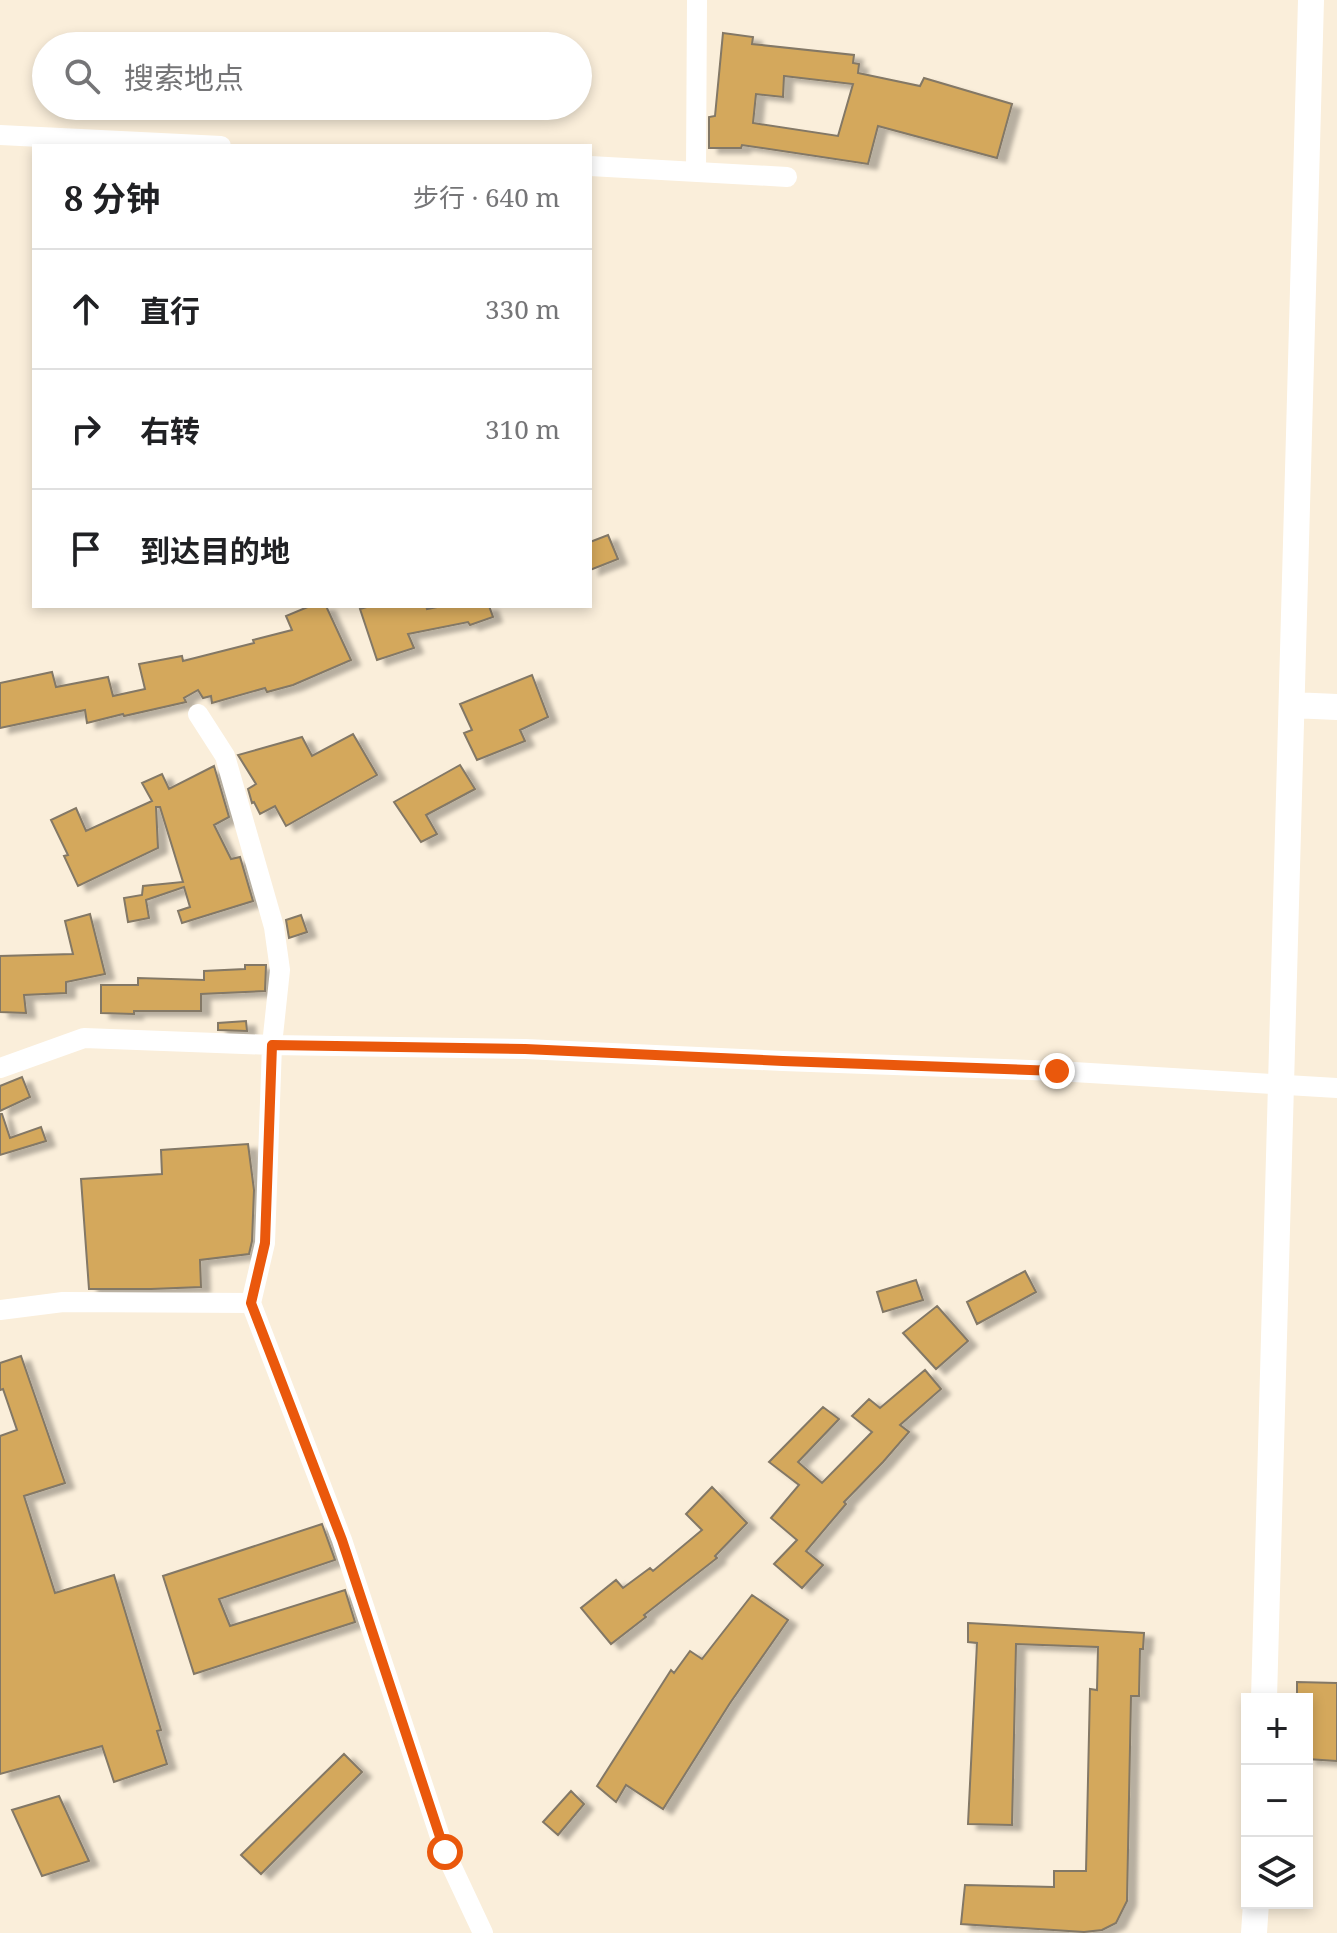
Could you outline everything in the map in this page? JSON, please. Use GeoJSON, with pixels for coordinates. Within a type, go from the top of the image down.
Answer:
{"type":"FeatureCollection","features":[{"type":"Feature","properties":{"kind":"street"},"geometry":{"type":"LineString","coordinates":[[696,172],[697,0]]}},
{"type":"Feature","properties":{"kind":"street"},"geometry":{"type":"LineString","coordinates":[[1264,1693],[1311,0]]}},
{"type":"Feature","properties":{"kind":"street"},"geometry":{"type":"LineString","coordinates":[[0,135],[181,144]]}},
{"type":"Feature","properties":{"kind":"street"},"geometry":{"type":"LineString","coordinates":[[592,166],[787,177]]}},
{"type":"Feature","properties":{"kind":"street"},"geometry":{"type":"LineString","coordinates":[[1292,705],[1337,707]]}},
{"type":"Feature","properties":{"kind":"street"},"geometry":{"type":"LineString","coordinates":[[198,714],[225,756],[274,927],[280,970],[272,1045],[265,1243],[251,1303],[342,1540],[445,1852],[483,1933]]}},
{"type":"Feature","properties":{"kind":"street"},"geometry":{"type":"LineString","coordinates":[[0,1068],[84,1038],[525,1049],[1057,1071],[1337,1088]]}},
{"type":"Feature","properties":{"kind":"street"},"geometry":{"type":"LineString","coordinates":[[0,1310],[63,1302],[251,1303]]}},
{"type":"Feature","properties":{"kind":"street"},"geometry":{"type":"LineString","coordinates":[[1254,1933],[1256,1909]]}},
{"type":"Feature","properties":{"kind":"building"},"geometry":{"type":"Polygon","coordinates":[[[723,33],[753,37],[752,44],[854,55],[853,63],[859,64],[858,73],[920,86],[924,78],[1012,104],[997,158],[878,126],[868,164],[742,145],[741,148],[709,148],[709,117],[715,116],[723,33]],[[784,76],[783,97],[756,94],[753,123],[838,136],[853,84],[784,76]]]}},
{"type":"Feature","properties":{"kind":"building"},"geometry":{"type":"Polygon","coordinates":[[[608,535],[618,559],[592,569],[592,541],[608,535]]]}},
{"type":"Feature","properties":{"kind":"building"},"geometry":{"type":"Polygon","coordinates":[[[305,608],[327,608],[351,660],[293,685],[267,692],[265,688],[212,703],[211,696],[203,698],[198,690],[184,698],[186,702],[124,716],[87,723],[85,710],[0,728],[0,683],[52,672],[56,687],[108,677],[113,696],[145,689],[139,664],[182,656],[183,661],[254,643],[253,640],[292,630],[286,616],[305,608]]]}},
{"type":"Feature","properties":{"kind":"building"},"geometry":{"type":"Polygon","coordinates":[[[490,608],[493,617],[470,625],[468,622],[408,634],[414,648],[377,660],[360,609],[490,608]]]}},
{"type":"Feature","properties":{"kind":"building"},"geometry":{"type":"Polygon","coordinates":[[[532,675],[548,717],[520,730],[525,741],[477,760],[464,733],[472,730],[460,704],[532,675]]]}},
{"type":"Feature","properties":{"kind":"building"},"geometry":{"type":"Polygon","coordinates":[[[353,734],[377,775],[286,826],[275,806],[260,814],[252,803],[248,789],[256,784],[238,755],[302,737],[312,756],[353,734]]]}},
{"type":"Feature","properties":{"kind":"building"},"geometry":{"type":"Polygon","coordinates":[[[460,765],[475,789],[426,815],[437,834],[421,842],[394,802],[460,765]]]}},
{"type":"Feature","properties":{"kind":"building"},"geometry":{"type":"Polygon","coordinates":[[[214,766],[229,817],[214,825],[231,859],[240,857],[253,901],[182,923],[178,911],[190,907],[184,887],[146,900],[149,918],[128,922],[124,898],[142,895],[143,886],[183,882],[160,807],[156,807],[158,848],[78,886],[64,856],[68,855],[51,820],[76,808],[86,831],[152,801],[142,783],[162,774],[169,789],[214,766]]]}},
{"type":"Feature","properties":{"kind":"building"},"geometry":{"type":"Polygon","coordinates":[[[90,914],[105,974],[66,982],[66,993],[24,995],[26,1013],[0,1012],[0,956],[73,954],[65,921],[90,914]]]}},
{"type":"Feature","properties":{"kind":"building"},"geometry":{"type":"Polygon","coordinates":[[[301,915],[307,932],[289,938],[286,920],[301,915]]]}},
{"type":"Feature","properties":{"kind":"building"},"geometry":{"type":"Polygon","coordinates":[[[245,965],[266,965],[265,991],[201,994],[201,1011],[101,1013],[101,985],[138,985],[138,978],[204,980],[204,971],[245,969],[245,965]]]}},
{"type":"Feature","properties":{"kind":"building"},"geometry":{"type":"Polygon","coordinates":[[[246,1021],[247,1031],[218,1030],[218,1023],[246,1021]]]}},
{"type":"Feature","properties":{"kind":"building"},"geometry":{"type":"Polygon","coordinates":[[[22,1077],[30,1097],[0,1111],[0,1086],[22,1077]]]}},
{"type":"Feature","properties":{"kind":"building"},"geometry":{"type":"Polygon","coordinates":[[[0,1114],[10,1138],[41,1127],[46,1141],[0,1155],[0,1114]]]}},
{"type":"Feature","properties":{"kind":"building"},"geometry":{"type":"Polygon","coordinates":[[[248,1144],[254,1190],[249,1254],[200,1260],[201,1287],[89,1289],[81,1179],[162,1174],[161,1150],[248,1144]]]}},
{"type":"Feature","properties":{"kind":"building"},"geometry":{"type":"Polygon","coordinates":[[[1025,1271],[1036,1292],[977,1324],[967,1302],[1025,1271]]]}},
{"type":"Feature","properties":{"kind":"building"},"geometry":{"type":"Polygon","coordinates":[[[916,1280],[923,1300],[883,1312],[877,1292],[916,1280]]]}},
{"type":"Feature","properties":{"kind":"building"},"geometry":{"type":"Polygon","coordinates":[[[937,1306],[968,1341],[936,1369],[903,1333],[937,1306]]]}},
{"type":"Feature","properties":{"kind":"building"},"geometry":{"type":"Polygon","coordinates":[[[21,1356],[65,1483],[24,1496],[55,1593],[114,1575],[161,1730],[157,1731],[167,1764],[114,1782],[102,1746],[0,1774],[0,1436],[17,1430],[3,1389],[0,1390],[0,1363],[21,1356]]]}},
{"type":"Feature","properties":{"kind":"building"},"geometry":{"type":"Polygon","coordinates":[[[925,1370],[941,1389],[900,1425],[909,1432],[844,1502],[846,1504],[806,1551],[823,1565],[802,1588],[774,1564],[797,1540],[771,1518],[799,1485],[769,1462],[823,1407],[839,1419],[798,1462],[822,1483],[872,1432],[852,1416],[869,1399],[880,1408],[925,1370]]]}},
{"type":"Feature","properties":{"kind":"building"},"geometry":{"type":"Polygon","coordinates":[[[712,1487],[747,1523],[715,1556],[717,1558],[611,1644],[581,1608],[616,1580],[623,1588],[650,1568],[653,1571],[702,1530],[686,1514],[712,1487]]]}},
{"type":"Feature","properties":{"kind":"building"},"geometry":{"type":"Polygon","coordinates":[[[322,1524],[335,1560],[219,1599],[230,1626],[345,1590],[355,1622],[194,1674],[163,1576],[322,1524]]]}},
{"type":"Feature","properties":{"kind":"building"},"geometry":{"type":"Polygon","coordinates":[[[752,1595],[788,1620],[730,1703],[663,1809],[626,1785],[616,1802],[597,1786],[671,1670],[674,1673],[690,1651],[702,1659],[752,1595]]]}},
{"type":"Feature","properties":{"kind":"building"},"geometry":{"type":"Polygon","coordinates":[[[968,1623],[1144,1633],[1143,1649],[1140,1649],[1139,1696],[1131,1696],[1127,1901],[1116,1923],[1102,1930],[1084,1932],[961,1924],[965,1885],[1054,1887],[1054,1871],[1086,1871],[1090,1689],[1097,1690],[1098,1647],[1016,1644],[1012,1825],[968,1824],[977,1643],[968,1642],[968,1623]]]}},
{"type":"Feature","properties":{"kind":"building"},"geometry":{"type":"Polygon","coordinates":[[[1297,1682],[1337,1683],[1337,1761],[1313,1759],[1313,1693],[1297,1693],[1297,1682]]]}},
{"type":"Feature","properties":{"kind":"building"},"geometry":{"type":"Polygon","coordinates":[[[344,1754],[362,1772],[261,1874],[241,1855],[344,1754]]]}},
{"type":"Feature","properties":{"kind":"building"},"geometry":{"type":"Polygon","coordinates":[[[571,1791],[584,1804],[558,1835],[543,1822],[571,1791]]]}},
{"type":"Feature","properties":{"kind":"building"},"geometry":{"type":"Polygon","coordinates":[[[59,1796],[89,1861],[42,1876],[12,1810],[59,1796]]]}},
{"type":"Feature","properties":{"kind":"route"},"geometry":{"type":"LineString","coordinates":[[445,1852],[342,1540],[251,1303],[265,1243],[272,1045],[525,1049],[1057,1071]]}}]}
